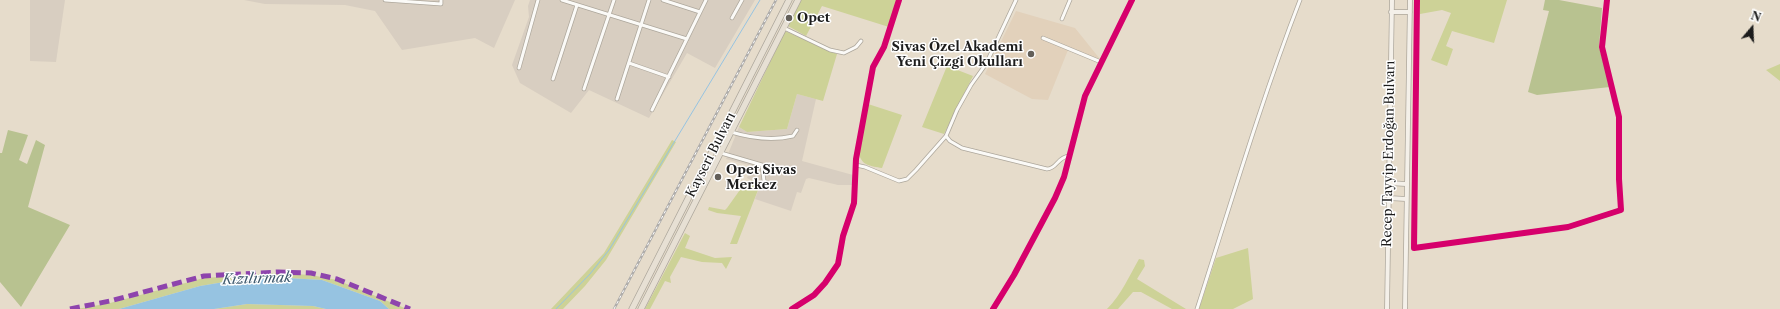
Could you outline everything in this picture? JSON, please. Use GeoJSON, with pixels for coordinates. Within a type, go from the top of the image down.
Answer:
{"type":"FeatureCollection","features":[{"type":"Feature","properties":{"kind":"highway","name":"Kayseri Bulvarı"},"geometry":{"type":"LineString","coordinates":[[632,309],[789,0]]}},
{"type":"Feature","properties":{"kind":"highway","name":"Kayseri Bulvarı"},"geometry":{"type":"LineString","coordinates":[[641,309],[798,0]]}},
{"type":"Feature","properties":{"kind":"street"},"geometry":{"type":"LineString","coordinates":[[385,0],[441,2]]}},
{"type":"Feature","properties":{"kind":"street"},"geometry":{"type":"LineString","coordinates":[[519,68],[538,0]]}},
{"type":"Feature","properties":{"kind":"street"},"geometry":{"type":"LineString","coordinates":[[562,0],[641,26],[687,39]]}},
{"type":"Feature","properties":{"kind":"street"},"geometry":{"type":"LineString","coordinates":[[584,89],[614,0]]}},
{"type":"Feature","properties":{"kind":"street"},"geometry":{"type":"LineString","coordinates":[[617,99],[649,0]]}},
{"type":"Feature","properties":{"kind":"street"},"geometry":{"type":"LineString","coordinates":[[663,0],[700,12]]}},
{"type":"Feature","properties":{"kind":"street"},"geometry":{"type":"LineString","coordinates":[[652,110],[706,0]]}},
{"type":"Feature","properties":{"kind":"street"},"geometry":{"type":"LineString","coordinates":[[732,18],[742,0]]}},
{"type":"Feature","properties":{"kind":"street"},"geometry":{"type":"LineString","coordinates":[[792,309],[814,295],[836,270],[854,202],[857,152],[873,67],[884,47],[899,0]]}},
{"type":"Feature","properties":{"kind":"street"},"geometry":{"type":"LineString","coordinates":[[856,165],[865,167],[899,181],[907,179],[916,170],[946,136],[957,110],[971,84],[986,64],[1016,0]]}},
{"type":"Feature","properties":{"kind":"street"},"geometry":{"type":"LineString","coordinates":[[1062,19],[1070,0]]}},
{"type":"Feature","properties":{"kind":"street"},"geometry":{"type":"LineString","coordinates":[[993,309],[999,301],[1051,208],[1062,184],[1085,96],[1132,0]]}},
{"type":"Feature","properties":{"kind":"street"},"geometry":{"type":"LineString","coordinates":[[1197,309],[1232,201],[1237,180],[1253,137],[1284,42],[1300,0]]}},
{"type":"Feature","properties":{"kind":"street","name":"Recep Tayyip Erdoğan Bulvarı"},"geometry":{"type":"LineString","coordinates":[[1388,309],[1392,0]]}},
{"type":"Feature","properties":{"kind":"street"},"geometry":{"type":"LineString","coordinates":[[1410,2],[1417,2],[1414,248],[1568,227],[1622,210],[1619,179],[1619,117],[1602,47],[1607,0]]}},
{"type":"Feature","properties":{"kind":"street","name":"Recep Tayyip Erdoğan Bulvarı"},"geometry":{"type":"LineString","coordinates":[[1405,309],[1410,2]]}},
{"type":"Feature","properties":{"kind":"street"},"geometry":{"type":"LineString","coordinates":[[553,79],[577,5]]}},
{"type":"Feature","properties":{"kind":"street"},"geometry":{"type":"LineString","coordinates":[[1391,12],[1410,12]]}},
{"type":"Feature","properties":{"kind":"street"},"geometry":{"type":"LineString","coordinates":[[784,28],[818,44],[844,53],[856,47],[861,41]]}},
{"type":"Feature","properties":{"kind":"street"},"geometry":{"type":"LineString","coordinates":[[1043,38],[1101,62]]}},
{"type":"Feature","properties":{"kind":"street"},"geometry":{"type":"LineString","coordinates":[[629,63],[668,76]]}},
{"type":"Feature","properties":{"kind":"street"},"geometry":{"type":"LineString","coordinates":[[731,132],[751,138],[781,138],[792,136],[796,130]]}},
{"type":"Feature","properties":{"kind":"street"},"geometry":{"type":"LineString","coordinates":[[946,136],[962,148],[1047,169],[1054,167],[1060,159],[1069,156]]}},
{"type":"Feature","properties":{"kind":"street"},"geometry":{"type":"LineString","coordinates":[[721,153],[762,165],[764,181],[771,185]]}},
{"type":"Feature","properties":{"kind":"street"},"geometry":{"type":"LineString","coordinates":[[1389,183],[1406,184]]}},
{"type":"Feature","properties":{"kind":"street"},"geometry":{"type":"LineString","coordinates":[[1406,193],[1415,193]]}},
{"type":"Feature","properties":{"kind":"street"},"geometry":{"type":"LineString","coordinates":[[1389,198],[1406,199]]}},
{"type":"Feature","properties":{"kind":"shaded area"},"geometry":{"type":"Polygon","coordinates":[[[30,0],[65,0],[56,62],[30,61],[30,0]]]}},
{"type":"Feature","properties":{"kind":"shaded area"},"geometry":{"type":"Polygon","coordinates":[[[244,0],[515,0],[494,48],[475,38],[402,50],[375,11],[345,5],[265,4],[244,0]]]}},
{"type":"Feature","properties":{"kind":"shaded area"},"geometry":{"type":"Polygon","coordinates":[[[530,0],[755,0],[715,68],[687,53],[649,118],[589,90],[571,113],[520,83],[512,65],[529,17],[528,6],[530,0]]]}},
{"type":"Feature","properties":{"kind":"shaded area","name":"Sivas Özel Akademi Yeni Çizgi Okulları"},"geometry":{"type":"Polygon","coordinates":[[[1016,11],[1075,28],[1100,59],[1098,63],[1068,50],[1048,100],[1032,99],[985,74],[1016,11]]]}},
{"type":"Feature","properties":{"kind":"shaded area"},"geometry":{"type":"Polygon","coordinates":[[[797,94],[816,99],[802,161],[853,175],[853,185],[838,185],[809,178],[806,179],[801,193],[797,192],[791,211],[755,199],[760,185],[747,178],[752,166],[726,159],[739,127],[747,132],[787,129],[797,94]]]}},
{"type":"Feature","properties":{"kind":"green space"},"geometry":{"type":"Polygon","coordinates":[[[801,0],[897,0],[889,27],[822,6],[806,36],[788,26],[801,0]]]}},
{"type":"Feature","properties":{"kind":"green space"},"geometry":{"type":"Polygon","coordinates":[[[1420,0],[1507,0],[1494,43],[1452,31],[1446,46],[1453,49],[1447,66],[1431,60],[1451,13],[1442,10],[1420,14],[1420,0]]]}},
{"type":"Feature","properties":{"kind":"green space"},"geometry":{"type":"Polygon","coordinates":[[[1545,0],[1559,0],[1602,8],[1599,47],[1610,87],[1537,95],[1528,92],[1549,11],[1543,10],[1545,0]]]}},
{"type":"Feature","properties":{"kind":"green space"},"geometry":{"type":"Polygon","coordinates":[[[785,31],[837,54],[823,101],[797,94],[787,129],[747,132],[739,127],[785,31]]]}},
{"type":"Feature","properties":{"kind":"green space"},"geometry":{"type":"Polygon","coordinates":[[[1780,64],[1780,81],[1766,70],[1780,64]]]}},
{"type":"Feature","properties":{"kind":"green space"},"geometry":{"type":"Polygon","coordinates":[[[947,66],[973,76],[944,134],[922,127],[947,66]]]}},
{"type":"Feature","properties":{"kind":"green space"},"geometry":{"type":"Polygon","coordinates":[[[868,104],[902,115],[882,168],[865,163],[860,158],[859,154],[868,104]]]}},
{"type":"Feature","properties":{"kind":"green space"},"geometry":{"type":"Polygon","coordinates":[[[8,130],[28,135],[19,160],[27,164],[36,140],[45,145],[28,207],[70,225],[21,307],[0,282],[0,153],[2,153],[8,130]]]}},
{"type":"Feature","properties":{"kind":"green space"},"geometry":{"type":"Polygon","coordinates":[[[672,140],[676,142],[606,260],[585,286],[563,309],[551,309],[604,253],[672,140]]]}},
{"type":"Feature","properties":{"kind":"green space"},"geometry":{"type":"Polygon","coordinates":[[[751,180],[760,185],[737,244],[730,244],[741,216],[717,213],[708,210],[709,207],[725,210],[742,187],[749,188],[751,180]]]}},
{"type":"Feature","properties":{"kind":"green space"},"geometry":{"type":"Polygon","coordinates":[[[685,233],[690,236],[685,248],[715,258],[732,257],[726,269],[722,263],[702,262],[681,257],[670,277],[671,283],[665,281],[650,309],[645,309],[685,233]]]}},
{"type":"Feature","properties":{"kind":"green space"},"geometry":{"type":"Polygon","coordinates":[[[1248,248],[1253,299],[1233,309],[1199,309],[1216,258],[1248,248]]]}},
{"type":"Feature","properties":{"kind":"green space"},"geometry":{"type":"Polygon","coordinates":[[[1139,259],[1144,260],[1145,266],[1137,279],[1186,309],[1172,309],[1141,292],[1133,292],[1118,309],[1107,309],[1121,291],[1139,259]]]}},
{"type":"Feature","properties":{"kind":"green space"},"geometry":{"type":"Polygon","coordinates":[[[278,273],[311,275],[337,280],[407,309],[389,309],[380,301],[322,280],[287,278],[242,279],[200,286],[119,309],[77,309],[110,303],[204,278],[278,273]]]}},
{"type":"Feature","properties":{"kind":"green space"},"geometry":{"type":"Polygon","coordinates":[[[247,304],[313,306],[326,309],[214,309],[247,304]]]}},
{"type":"Feature","properties":{"kind":"water","name":"Kızılırmak"},"geometry":{"type":"Polygon","coordinates":[[[287,278],[322,280],[380,301],[389,309],[326,309],[313,306],[247,304],[214,309],[119,309],[200,286],[242,279],[287,278]]]}},
{"type":"Feature","properties":{"kind":"waterway"},"geometry":{"type":"LineString","coordinates":[[556,309],[590,274],[609,250],[760,0]]}},
{"type":"Feature","properties":{"kind":"railway"},"geometry":{"type":"LineString","coordinates":[[614,309],[776,0]]}},
{"type":"Feature","properties":{"kind":"marked path"},"geometry":{"type":"LineString","coordinates":[[70,309],[110,301],[204,276],[278,272],[311,273],[337,279],[410,309]]}},
{"type":"Feature","properties":{"kind":"cycle path"},"geometry":{"type":"LineString","coordinates":[[792,309],[814,295],[825,283],[838,264],[843,236],[854,203],[856,159],[873,67],[884,47],[899,0]]}},
{"type":"Feature","properties":{"kind":"cycle path"},"geometry":{"type":"LineString","coordinates":[[993,309],[1014,275],[1055,198],[1064,177],[1085,96],[1132,0]]}},
{"type":"Feature","properties":{"kind":"cycle path"},"geometry":{"type":"LineString","coordinates":[[1417,0],[1414,248],[1568,227],[1621,210],[1619,179],[1619,117],[1602,47],[1607,0]]}},
{"type":"Feature","properties":{"kind":"place","name":"Opet"},"geometry":{"type":"Point","coordinates":[789,18]}},
{"type":"Feature","properties":{"kind":"place","name":"Sivas Özel Akademi Yeni Çizgi Okulları"},"geometry":{"type":"Point","coordinates":[1031,54]}},
{"type":"Feature","properties":{"kind":"place","name":"Opet Sivas Merkez"},"geometry":{"type":"Point","coordinates":[718,177]}}]}
